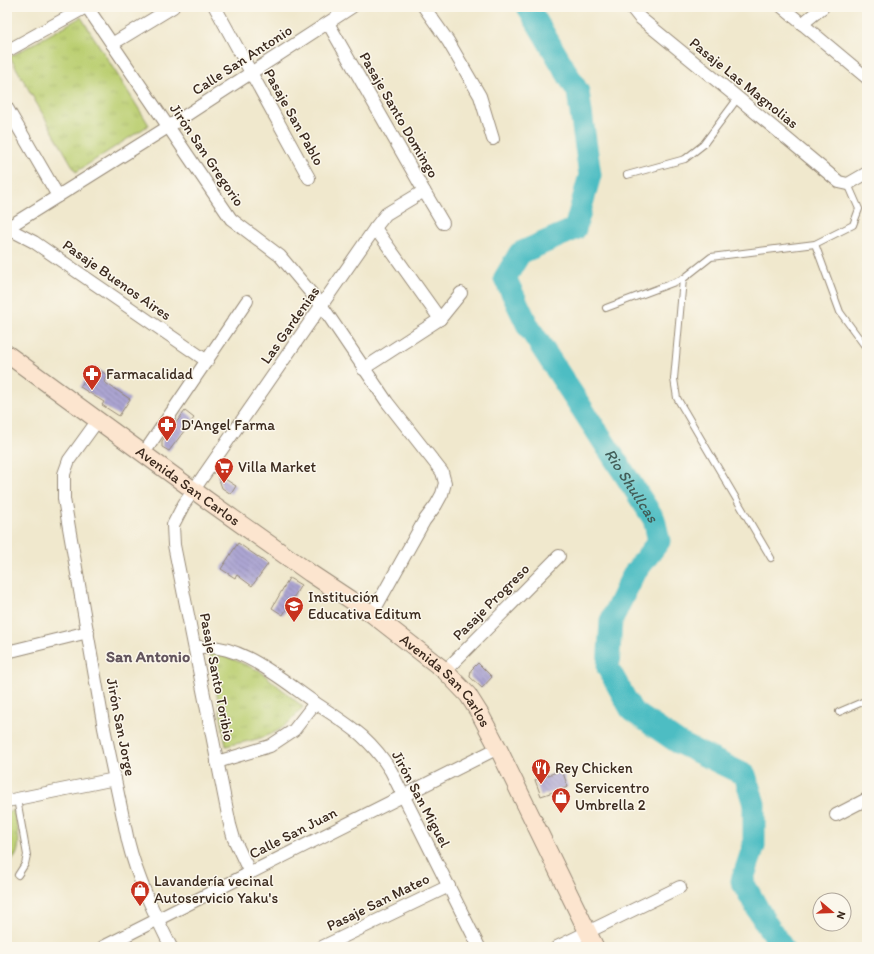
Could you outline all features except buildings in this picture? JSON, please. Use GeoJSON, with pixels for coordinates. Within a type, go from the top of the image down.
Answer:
{"type":"FeatureCollection","features":[{"type":"Feature","properties":{"kind":"main road","name":"Avenida San Carlos"},"geometry":{"type":"LineString","coordinates":[[7,354],[310,573],[372,614],[446,671],[468,695],[498,748],[595,947]]}},
{"type":"Feature","properties":{"kind":"street","name":"Jirón San Gregorio"},"geometry":{"type":"LineString","coordinates":[[87,7],[231,219],[280,256],[322,306],[363,369],[442,472],[445,483],[442,494],[424,521],[372,614]]}},
{"type":"Feature","properties":{"kind":"street"},"geometry":{"type":"LineString","coordinates":[[7,51],[87,7]]}},
{"type":"Feature","properties":{"kind":"street"},"geometry":{"type":"LineString","coordinates":[[112,44],[173,7]]}},
{"type":"Feature","properties":{"kind":"street","name":"Pasaje San Pablo"},"geometry":{"type":"LineString","coordinates":[[215,7],[309,178]]}},
{"type":"Feature","properties":{"kind":"street","name":"Calle San Antonio"},"geometry":{"type":"LineString","coordinates":[[7,228],[168,127],[352,7]]}},
{"type":"Feature","properties":{"kind":"street"},"geometry":{"type":"LineString","coordinates":[[424,7],[448,41],[480,96],[493,139]]}},
{"type":"Feature","properties":{"kind":"street","name":"Pasaje Las Magnolias"},"geometry":{"type":"LineString","coordinates":[[631,7],[639,17],[844,183]]}},
{"type":"Feature","properties":{"kind":"street"},"geometry":{"type":"LineString","coordinates":[[782,7],[867,78]]}},
{"type":"Feature","properties":{"kind":"street"},"geometry":{"type":"LineString","coordinates":[[802,24],[822,7]]}},
{"type":"Feature","properties":{"kind":"street","name":"Pasaje Santo Domingo"},"geometry":{"type":"LineString","coordinates":[[328,23],[443,223]]}},
{"type":"Feature","properties":{"kind":"street"},"geometry":{"type":"LineString","coordinates":[[7,108],[58,196]]}},
{"type":"Feature","properties":{"kind":"street"},"geometry":{"type":"LineString","coordinates":[[844,183],[867,173]]}},
{"type":"Feature","properties":{"kind":"street","name":"Las Gardenias"},"geometry":{"type":"LineString","coordinates":[[194,490],[375,228],[386,214],[424,191]]}},
{"type":"Feature","properties":{"kind":"street","name":"Pasaje Buenos Aires"},"geometry":{"type":"LineString","coordinates":[[7,228],[34,242],[206,361]]}},
{"type":"Feature","properties":{"kind":"street"},"geometry":{"type":"LineString","coordinates":[[375,228],[440,319]]}},
{"type":"Feature","properties":{"kind":"street"},"geometry":{"type":"LineString","coordinates":[[363,369],[440,319],[462,293]]}},
{"type":"Feature","properties":{"kind":"street"},"geometry":{"type":"LineString","coordinates":[[144,453],[247,301]]}},
{"type":"Feature","properties":{"kind":"street","name":"Jirón San Jorge"},"geometry":{"type":"LineString","coordinates":[[98,420],[70,460],[64,474],[64,499],[104,728],[120,808],[132,856],[157,919],[171,947]]}},
{"type":"Feature","properties":{"kind":"street","name":"Pasaje Santo Toribio"},"geometry":{"type":"LineString","coordinates":[[194,490],[178,514],[173,525],[174,545],[230,825],[234,839],[250,873]]}},
{"type":"Feature","properties":{"kind":"street","name":"Pasaje Progreso"},"geometry":{"type":"LineString","coordinates":[[446,671],[559,556]]}},
{"type":"Feature","properties":{"kind":"street"},"geometry":{"type":"LineString","coordinates":[[7,651],[88,632]]}},
{"type":"Feature","properties":{"kind":"street","name":"Jirón San Miguel"},"geometry":{"type":"LineString","coordinates":[[195,648],[212,646],[241,655],[257,663],[346,723],[371,745],[385,762],[404,795],[479,947]]}},
{"type":"Feature","properties":{"kind":"street"},"geometry":{"type":"LineString","coordinates":[[217,762],[270,746],[294,730],[315,703]]}},
{"type":"Feature","properties":{"kind":"street","name":"Calle San Juan"},"geometry":{"type":"LineString","coordinates":[[103,947],[498,748]]}},
{"type":"Feature","properties":{"kind":"street"},"geometry":{"type":"LineString","coordinates":[[12,800],[115,779]]}},
{"type":"Feature","properties":{"kind":"street"},"geometry":{"type":"LineString","coordinates":[[836,815],[867,799]]}},
{"type":"Feature","properties":{"kind":"street","name":"Pasaje San Mateo"},"geometry":{"type":"LineString","coordinates":[[322,947],[449,886]]}},
{"type":"Feature","properties":{"kind":"street"},"geometry":{"type":"LineString","coordinates":[[556,947],[680,887]]}},
{"type":"Feature","properties":{"kind":"lane"},"geometry":{"type":"LineString","coordinates":[[627,175],[685,159],[703,145],[738,98]]}},
{"type":"Feature","properties":{"kind":"lane"},"geometry":{"type":"LineString","coordinates":[[606,308],[682,279],[711,257],[815,244],[852,225],[859,209],[844,183]]}},
{"type":"Feature","properties":{"kind":"lane"},"geometry":{"type":"LineString","coordinates":[[815,244],[840,312],[867,349]]}},
{"type":"Feature","properties":{"kind":"lane"},"geometry":{"type":"LineString","coordinates":[[682,279],[674,379],[677,398],[771,558]]}},
{"type":"Feature","properties":{"kind":"lane"},"geometry":{"type":"LineString","coordinates":[[839,712],[867,700]]}},
{"type":"Feature","properties":{"kind":"lane"},"geometry":{"type":"LineString","coordinates":[[12,800],[27,855],[26,864],[18,875]]}},
{"type":"Feature","properties":{"kind":"green space"},"geometry":{"type":"Polygon","coordinates":[[[81,17],[149,125],[76,172],[10,57],[81,17]]]}},
{"type":"Feature","properties":{"kind":"green space"},"geometry":{"type":"Polygon","coordinates":[[[209,649],[260,671],[303,707],[294,718],[279,730],[257,739],[226,746],[209,649]]]}},
{"type":"Feature","properties":{"kind":"green space"},"geometry":{"type":"Polygon","coordinates":[[[14,810],[19,840],[17,854],[13,860],[7,864],[7,812],[14,810]]]}},
{"type":"Feature","properties":{"kind":"waterway","name":"Rio Shullcas"},"geometry":{"type":"LineString","coordinates":[[528,7],[578,92],[590,175],[575,229],[520,253],[505,278],[528,326],[654,519],[659,541],[633,575],[611,621],[608,668],[632,711],[679,743],[745,775],[754,804],[754,846],[742,881],[765,922],[782,947]]}},
{"type":"Feature","properties":{"kind":"place","name":"Farmacalidad"},"geometry":{"type":"Point","coordinates":[92,391]}},
{"type":"Feature","properties":{"kind":"place","name":"D'Angel Farma"},"geometry":{"type":"Point","coordinates":[167,442]}},
{"type":"Feature","properties":{"kind":"place","name":"Villa Market"},"geometry":{"type":"Point","coordinates":[224,484]}},
{"type":"Feature","properties":{"kind":"place","name":"Institución Educativa Editum"},"geometry":{"type":"Point","coordinates":[294,623]}},
{"type":"Feature","properties":{"kind":"place","name":"Rey Chicken"},"geometry":{"type":"Point","coordinates":[541,785]}},
{"type":"Feature","properties":{"kind":"place","name":"Servicentro Umbrella 2"},"geometry":{"type":"Point","coordinates":[561,814]}},
{"type":"Feature","properties":{"kind":"place","name":"Lavandería vecinal Autoservicio Yaku's"},"geometry":{"type":"Point","coordinates":[140,907]}},
{"type":"Feature","properties":{"kind":"district","name":"San Antonio"},"geometry":{"type":"Point","coordinates":[148,656]}}]}
